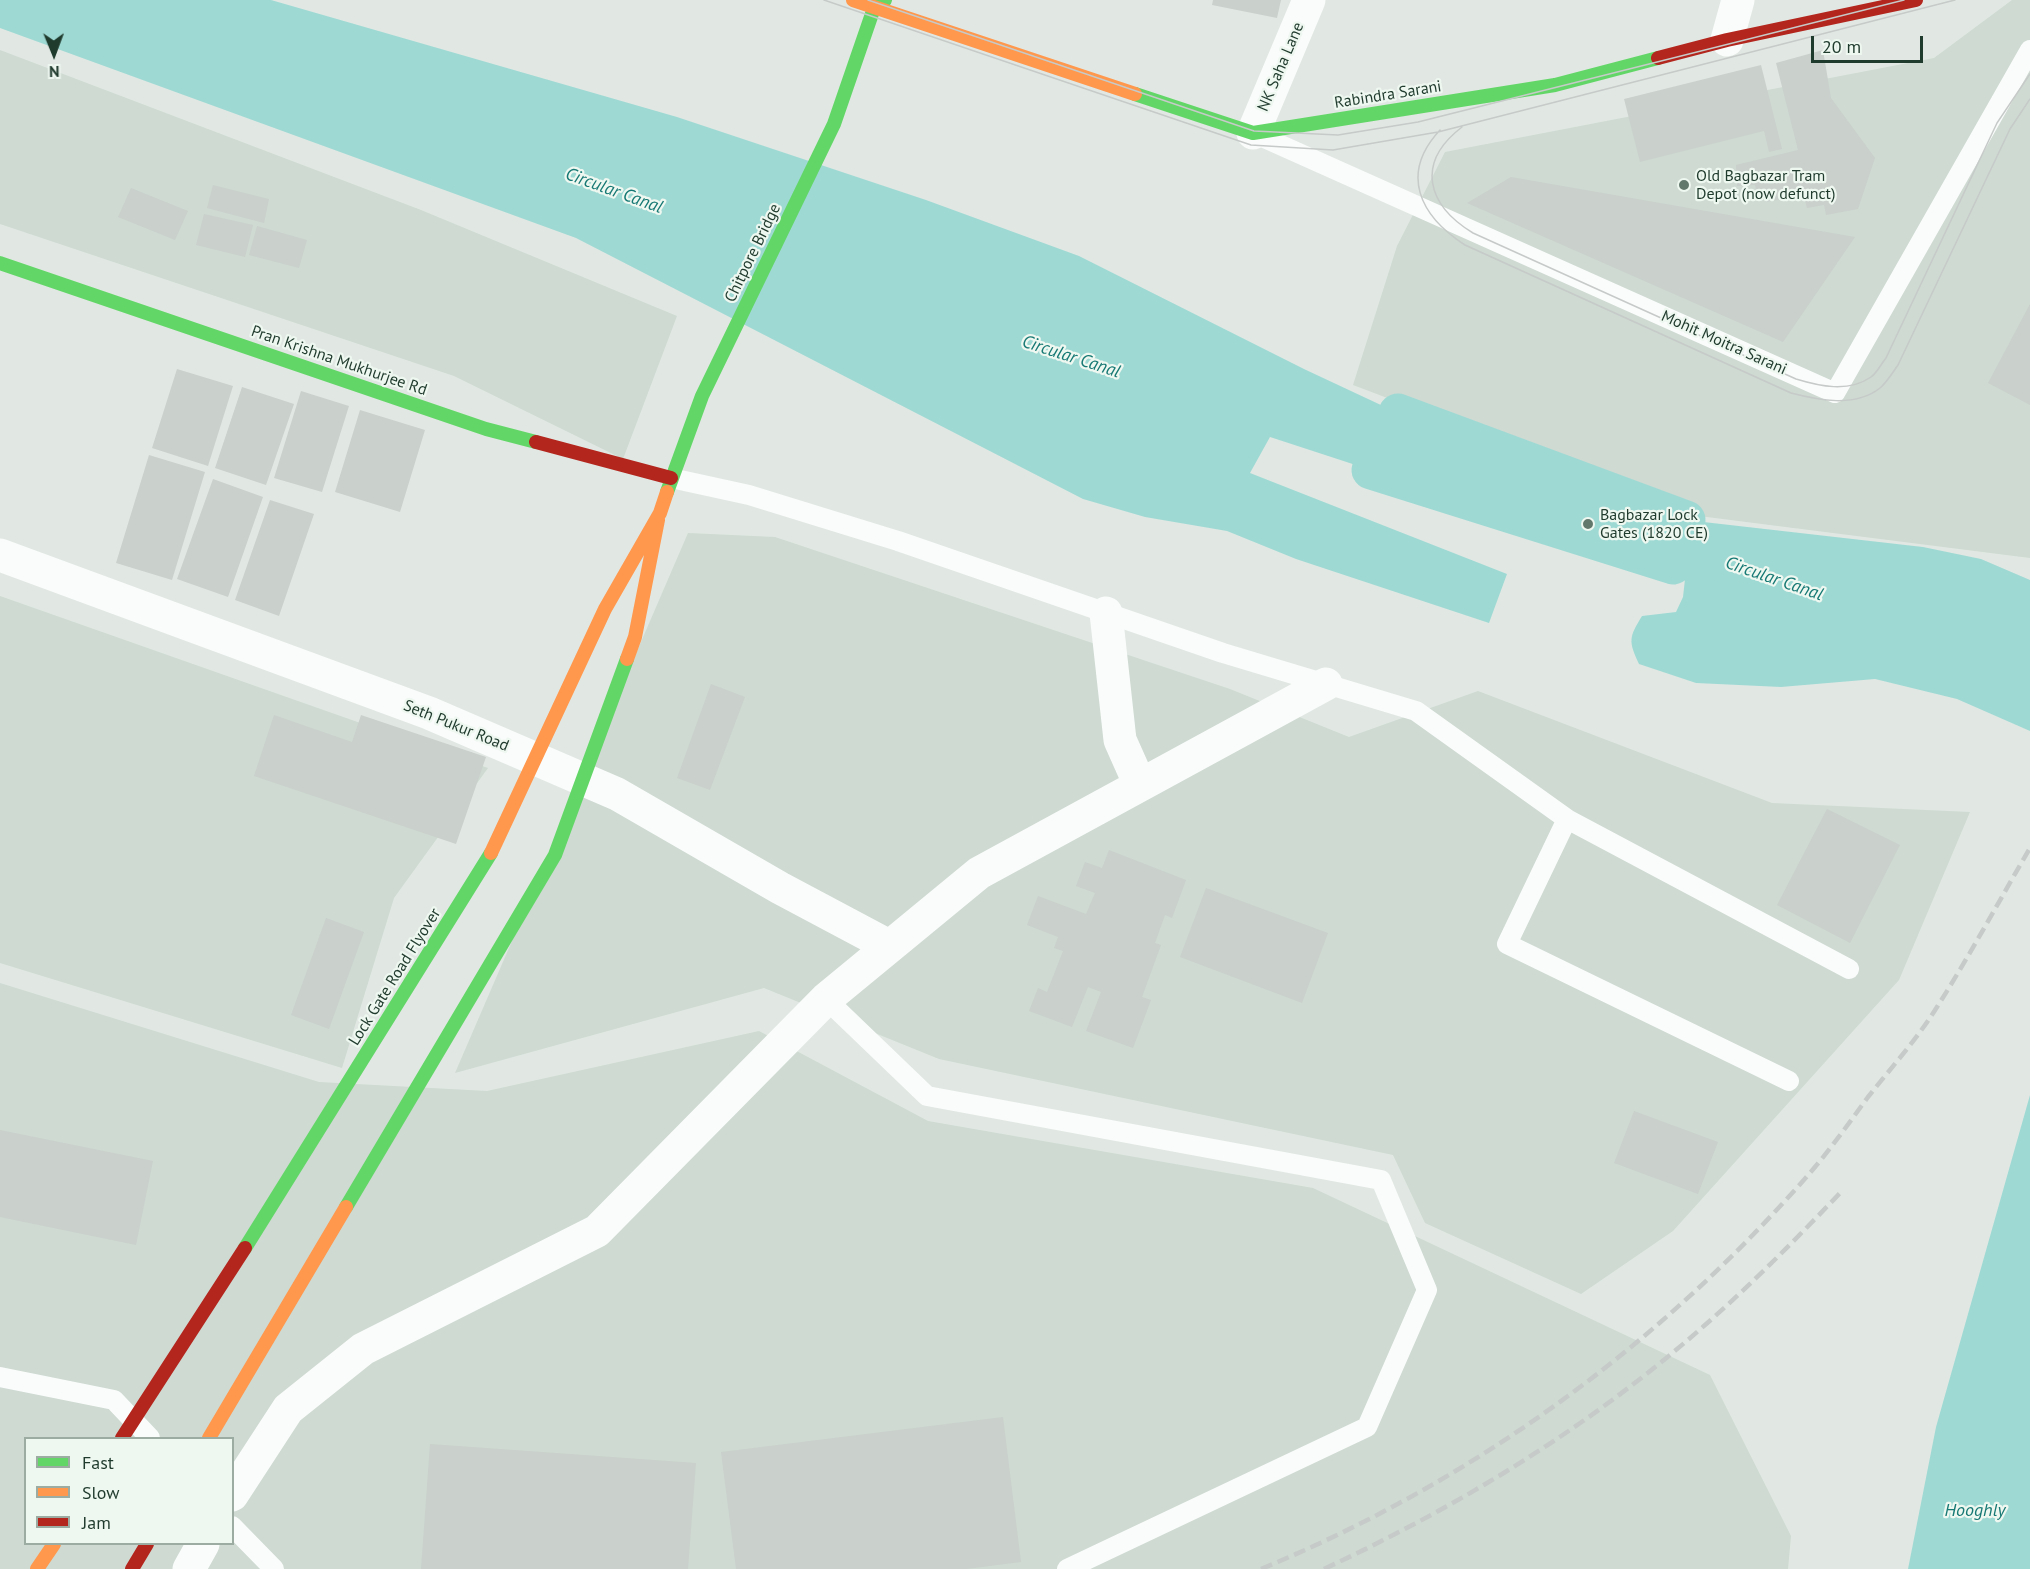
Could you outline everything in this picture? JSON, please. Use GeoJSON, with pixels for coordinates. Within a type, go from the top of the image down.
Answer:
{"type":"FeatureCollection","features":[{"type":"Feature","properties":{"kind":"main road","name":"Rabindra Sarani"},"geometry":{"type":"LineString","coordinates":[[853,0],[878,3],[1253,133],[1555,85],[1727,40],[1916,0]]}},
{"type":"Feature","properties":{"kind":"main road","name":"Chitpore Bridge"},"geometry":{"type":"LineString","coordinates":[[660,513],[702,396],[834,124],[878,3]]}},
{"type":"Feature","properties":{"kind":"main road","name":"Pran Krishna Mukhurjee Rd"},"geometry":{"type":"LineString","coordinates":[[0,263],[486,429],[671,478]]}},
{"type":"Feature","properties":{"kind":"main road","name":"Lock Gate Road Flyover"},"geometry":{"type":"LineString","coordinates":[[123,1437],[284,1189],[489,856],[606,609],[660,513]]}},
{"type":"Feature","properties":{"kind":"main road"},"geometry":{"type":"LineString","coordinates":[[210,1437],[555,855],[635,637],[660,513]]}},
{"type":"Feature","properties":{"kind":"main road"},"geometry":{"type":"LineString","coordinates":[[37,1569],[53,1545]]}},
{"type":"Feature","properties":{"kind":"main road"},"geometry":{"type":"LineString","coordinates":[[132,1569],[146,1545]]}},
{"type":"Feature","properties":{"kind":"street","name":"NK Saha Lane"},"geometry":{"type":"LineString","coordinates":[[1253,133],[1309,0]]}},
{"type":"Feature","properties":{"kind":"street"},"geometry":{"type":"LineString","coordinates":[[1727,40],[1738,0]]}},
{"type":"Feature","properties":{"kind":"street","name":"Seth Pukur Road"},"geometry":{"type":"LineString","coordinates":[[0,555],[429,713],[617,794],[780,888],[889,946]]}},
{"type":"Feature","properties":{"kind":"street"},"geometry":{"type":"LineString","coordinates":[[1106,613],[1120,740],[1140,785]]}},
{"type":"Feature","properties":{"kind":"street"},"geometry":{"type":"LineString","coordinates":[[234,1492],[288,1409],[363,1350],[597,1231],[826,999],[979,873],[1326,684]]}},
{"type":"Feature","properties":{"kind":"street"},"geometry":{"type":"LineString","coordinates":[[189,1569],[202,1545]]}},
{"type":"Feature","properties":{"kind":"lane","name":"Mohit Moitra Sarani"},"geometry":{"type":"LineString","coordinates":[[1253,133],[1834,393],[2030,50]]}},
{"type":"Feature","properties":{"kind":"lane"},"geometry":{"type":"LineString","coordinates":[[671,478],[749,495],[898,542],[1223,653],[1416,711],[1567,819],[1849,969]]}},
{"type":"Feature","properties":{"kind":"lane"},"geometry":{"type":"LineString","coordinates":[[1567,819],[1507,944],[1789,1081]]}},
{"type":"Feature","properties":{"kind":"lane"},"geometry":{"type":"LineString","coordinates":[[826,999],[927,1096],[1381,1180],[1426,1290],[1367,1427],[1067,1569]]}},
{"type":"Feature","properties":{"kind":"lane"},"geometry":{"type":"LineString","coordinates":[[0,1377],[114,1400],[149,1437]]}},
{"type":"Feature","properties":{"kind":"lane"},"geometry":{"type":"LineString","coordinates":[[234,1528],[274,1569]]}},
{"type":"Feature","properties":{"kind":"shaded area"},"geometry":{"type":"Polygon","coordinates":[[[2012,0],[2030,0],[2030,558],[1699,516],[1353,385],[1397,246],[1445,152],[1934,58],[2012,0]]]}},
{"type":"Feature","properties":{"kind":"shaded area"},"geometry":{"type":"Polygon","coordinates":[[[0,50],[421,210],[677,316],[623,459],[454,376],[0,224],[0,50]]]}},
{"type":"Feature","properties":{"kind":"shaded area"},"geometry":{"type":"Polygon","coordinates":[[[688,533],[775,537],[1230,689],[1349,737],[1478,691],[1772,803],[1970,812],[1899,980],[1673,1231],[1581,1294],[1425,1223],[1393,1155],[939,1059],[764,988],[455,1073],[688,533]]]}},
{"type":"Feature","properties":{"kind":"shaded area"},"geometry":{"type":"Polygon","coordinates":[[[0,596],[488,768],[394,898],[342,1068],[0,963],[0,596]]]}},
{"type":"Feature","properties":{"kind":"shaded area"},"geometry":{"type":"Polygon","coordinates":[[[0,983],[319,1082],[487,1091],[759,1031],[928,1121],[1313,1188],[1710,1375],[1791,1536],[1788,1569],[0,1569],[0,983]]]}},
{"type":"Feature","properties":{"kind":"water"},"geometry":{"type":"Polygon","coordinates":[[[0,0],[271,0],[677,117],[926,200],[1079,256],[1304,369],[1398,413],[1397,446],[1371,470],[1270,437],[1250,473],[1507,574],[1489,623],[1296,559],[1227,531],[1145,517],[1083,499],[576,238],[0,28],[0,0]]]}},
{"type":"Feature","properties":{"kind":"water"},"geometry":{"type":"Polygon","coordinates":[[[1686,520],[1923,547],[1981,559],[2030,580],[2030,731],[1957,699],[1875,679],[1781,687],[1696,683],[1639,664],[1633,650],[1632,634],[1642,616],[1676,612],[1683,597],[1685,579],[1673,565],[1686,520]]]}},
{"type":"Feature","properties":{"kind":"water","name":"Hooghly"},"geometry":{"type":"Polygon","coordinates":[[[2030,1095],[2030,1569],[1908,1569],[1936,1427],[2030,1095]]]}},
{"type":"Feature","properties":{"kind":"building"},"geometry":{"type":"Polygon","coordinates":[[[1213,0],[1281,0],[1277,18],[1212,5],[1213,0]]]}},
{"type":"Feature","properties":{"kind":"building"},"geometry":{"type":"Polygon","coordinates":[[[1823,50],[1831,98],[1875,158],[1858,209],[1826,215],[1824,205],[1807,208],[1805,200],[1788,198],[1765,202],[1768,192],[1757,195],[1755,185],[1737,186],[1736,165],[1798,150],[1776,63],[1823,50]]]}},
{"type":"Feature","properties":{"kind":"building"},"geometry":{"type":"Polygon","coordinates":[[[1761,65],[1782,149],[1769,152],[1764,131],[1640,162],[1624,99],[1761,65]]]}},
{"type":"Feature","properties":{"kind":"building"},"geometry":{"type":"Polygon","coordinates":[[[1511,177],[1855,237],[1783,342],[1467,203],[1511,177]]]}},
{"type":"Feature","properties":{"kind":"building"},"geometry":{"type":"Polygon","coordinates":[[[213,185],[269,199],[264,223],[207,208],[213,185]]]}},
{"type":"Feature","properties":{"kind":"building"},"geometry":{"type":"Polygon","coordinates":[[[131,188],[188,211],[175,240],[118,217],[131,188]]]}},
{"type":"Feature","properties":{"kind":"building"},"geometry":{"type":"Polygon","coordinates":[[[204,214],[253,225],[245,257],[196,245],[204,214]]]}},
{"type":"Feature","properties":{"kind":"building"},"geometry":{"type":"Polygon","coordinates":[[[257,226],[307,240],[299,268],[249,255],[257,226]]]}},
{"type":"Feature","properties":{"kind":"building"},"geometry":{"type":"Polygon","coordinates":[[[2030,304],[2030,405],[1988,383],[2030,304]]]}},
{"type":"Feature","properties":{"kind":"building"},"geometry":{"type":"Polygon","coordinates":[[[177,369],[233,386],[208,466],[152,448],[177,369]]]}},
{"type":"Feature","properties":{"kind":"building"},"geometry":{"type":"Polygon","coordinates":[[[242,387],[294,404],[266,485],[215,468],[242,387]]]}},
{"type":"Feature","properties":{"kind":"building"},"geometry":{"type":"Polygon","coordinates":[[[301,391],[349,406],[322,492],[274,478],[301,391]]]}},
{"type":"Feature","properties":{"kind":"building"},"geometry":{"type":"Polygon","coordinates":[[[360,410],[425,430],[400,512],[335,492],[360,410]]]}},
{"type":"Feature","properties":{"kind":"building"},"geometry":{"type":"Polygon","coordinates":[[[149,455],[205,472],[172,580],[116,563],[149,455]]]}},
{"type":"Feature","properties":{"kind":"building"},"geometry":{"type":"Polygon","coordinates":[[[213,479],[263,497],[228,597],[177,579],[213,479]]]}},
{"type":"Feature","properties":{"kind":"building"},"geometry":{"type":"Polygon","coordinates":[[[270,500],[314,514],[279,616],[235,600],[270,500]]]}},
{"type":"Feature","properties":{"kind":"building"},"geometry":{"type":"Polygon","coordinates":[[[711,684],[745,697],[710,790],[677,778],[711,684]]]}},
{"type":"Feature","properties":{"kind":"building"},"geometry":{"type":"Polygon","coordinates":[[[274,715],[352,742],[361,715],[486,757],[456,844],[254,776],[274,715]]]}},
{"type":"Feature","properties":{"kind":"building"},"geometry":{"type":"Polygon","coordinates":[[[1827,809],[1900,845],[1850,943],[1777,905],[1827,809]]]}},
{"type":"Feature","properties":{"kind":"building"},"geometry":{"type":"Polygon","coordinates":[[[1109,850],[1186,880],[1172,918],[1165,915],[1155,943],[1161,945],[1142,997],[1151,1000],[1133,1048],[1086,1031],[1101,992],[1088,987],[1072,1027],[1029,1011],[1038,988],[1047,992],[1063,951],[1054,948],[1058,937],[1027,925],[1038,896],[1086,914],[1095,893],[1076,886],[1085,862],[1102,868],[1109,850]]]}},
{"type":"Feature","properties":{"kind":"building"},"geometry":{"type":"Polygon","coordinates":[[[1206,888],[1328,933],[1302,1003],[1180,957],[1206,888]]]}},
{"type":"Feature","properties":{"kind":"building"},"geometry":{"type":"Polygon","coordinates":[[[326,918],[364,932],[329,1029],[291,1015],[326,918]]]}},
{"type":"Feature","properties":{"kind":"building"},"geometry":{"type":"Polygon","coordinates":[[[1634,1111],[1718,1142],[1698,1194],[1614,1163],[1634,1111]]]}},
{"type":"Feature","properties":{"kind":"building"},"geometry":{"type":"Polygon","coordinates":[[[0,1130],[153,1161],[136,1245],[0,1217],[0,1130]]]}},
{"type":"Feature","properties":{"kind":"building"},"geometry":{"type":"Polygon","coordinates":[[[1003,1417],[1021,1562],[966,1569],[736,1569],[721,1452],[1003,1417]]]}},
{"type":"Feature","properties":{"kind":"building"},"geometry":{"type":"Polygon","coordinates":[[[430,1444],[696,1463],[688,1569],[421,1569],[430,1444]]]}},
{"type":"Feature","properties":{"kind":"waterway"},"geometry":{"type":"LineString","coordinates":[[1398,413],[1686,520],[1673,565],[1371,470],[1397,446],[1398,413]]}},
{"type":"Feature","properties":{"kind":"waterway","name":"Circular Canal"},"geometry":{"type":"LineString","coordinates":[[1345,432],[1397,446],[1729,565]]}},
{"type":"Feature","properties":{"kind":"tram line"},"geometry":{"type":"LineString","coordinates":[[824,0],[1251,145],[1333,150],[1438,132],[1955,0]]}},
{"type":"Feature","properties":{"kind":"tram line"},"geometry":{"type":"LineString","coordinates":[[868,0],[1254,131],[1338,135],[1418,122],[1904,0]]}},
{"type":"Feature","properties":{"kind":"tram line"},"geometry":{"type":"LineString","coordinates":[[1462,127],[1447,141],[1437,155],[1433,169],[1433,183],[1437,197],[1445,210],[1473,233],[1796,379],[1824,386],[1843,387],[1871,377],[1886,358],[1997,123],[2030,74]]}},
{"type":"Feature","properties":{"kind":"tram line"},"geometry":{"type":"LineString","coordinates":[[1440,130],[1427,146],[1420,162],[1418,178],[1420,193],[1436,221],[1465,245],[1791,393],[1836,401],[1870,394],[1880,388],[1898,365],[2010,129],[2030,99]]}},
{"type":"Feature","properties":{"kind":"railway"},"geometry":{"type":"LineString","coordinates":[[1261,1569],[1339,1534],[1415,1495],[1488,1451],[1558,1403],[1625,1352],[1690,1296],[1751,1237],[1809,1174],[1912,1042],[1973,948],[2030,848]]}},
{"type":"Feature","properties":{"kind":"railway"},"geometry":{"type":"LineString","coordinates":[[1324,1569],[1475,1490],[1523,1461],[1617,1397],[1662,1362],[1723,1309],[1775,1260],[1841,1192]]}},
{"type":"Feature","properties":{"kind":"traffic: fast"},"geometry":{"type":"LineString","coordinates":[[667,492],[702,396],[834,124],[874,8],[885,0]]}},
{"type":"Feature","properties":{"kind":"traffic: fast"},"geometry":{"type":"LineString","coordinates":[[1135,94],[1253,133],[1555,85],[1658,58]]}},
{"type":"Feature","properties":{"kind":"traffic: fast"},"geometry":{"type":"LineString","coordinates":[[0,263],[486,429],[536,442]]}},
{"type":"Feature","properties":{"kind":"traffic: fast"},"geometry":{"type":"LineString","coordinates":[[346,1207],[555,855],[627,659]]}},
{"type":"Feature","properties":{"kind":"traffic: fast"},"geometry":{"type":"LineString","coordinates":[[245,1248],[491,853]]}},
{"type":"Feature","properties":{"kind":"traffic: slow"},"geometry":{"type":"LineString","coordinates":[[853,0],[1135,94]]}},
{"type":"Feature","properties":{"kind":"traffic: slow"},"geometry":{"type":"LineString","coordinates":[[491,853],[605,609],[660,513],[667,492]]}},
{"type":"Feature","properties":{"kind":"traffic: slow"},"geometry":{"type":"LineString","coordinates":[[627,659],[635,637],[658,520]]}},
{"type":"Feature","properties":{"kind":"traffic: slow"},"geometry":{"type":"LineString","coordinates":[[210,1437],[346,1207]]}},
{"type":"Feature","properties":{"kind":"traffic: slow"},"geometry":{"type":"LineString","coordinates":[[37,1569],[53,1545]]}},
{"type":"Feature","properties":{"kind":"traffic: jam"},"geometry":{"type":"LineString","coordinates":[[1658,58],[1727,40],[1916,0]]}},
{"type":"Feature","properties":{"kind":"traffic: jam"},"geometry":{"type":"LineString","coordinates":[[536,442],[671,478]]}},
{"type":"Feature","properties":{"kind":"traffic: jam"},"geometry":{"type":"LineString","coordinates":[[123,1437],[245,1248]]}},
{"type":"Feature","properties":{"kind":"traffic: jam"},"geometry":{"type":"LineString","coordinates":[[132,1569],[146,1545]]}},
{"type":"Feature","properties":{"kind":"place","name":"Old Bagbazar Tram Depot (now defunct)"},"geometry":{"type":"Point","coordinates":[1684,185]}},
{"type":"Feature","properties":{"kind":"place","name":"Bagbazar Lock Gates (1820 CE)"},"geometry":{"type":"Point","coordinates":[1588,524]}}]}
